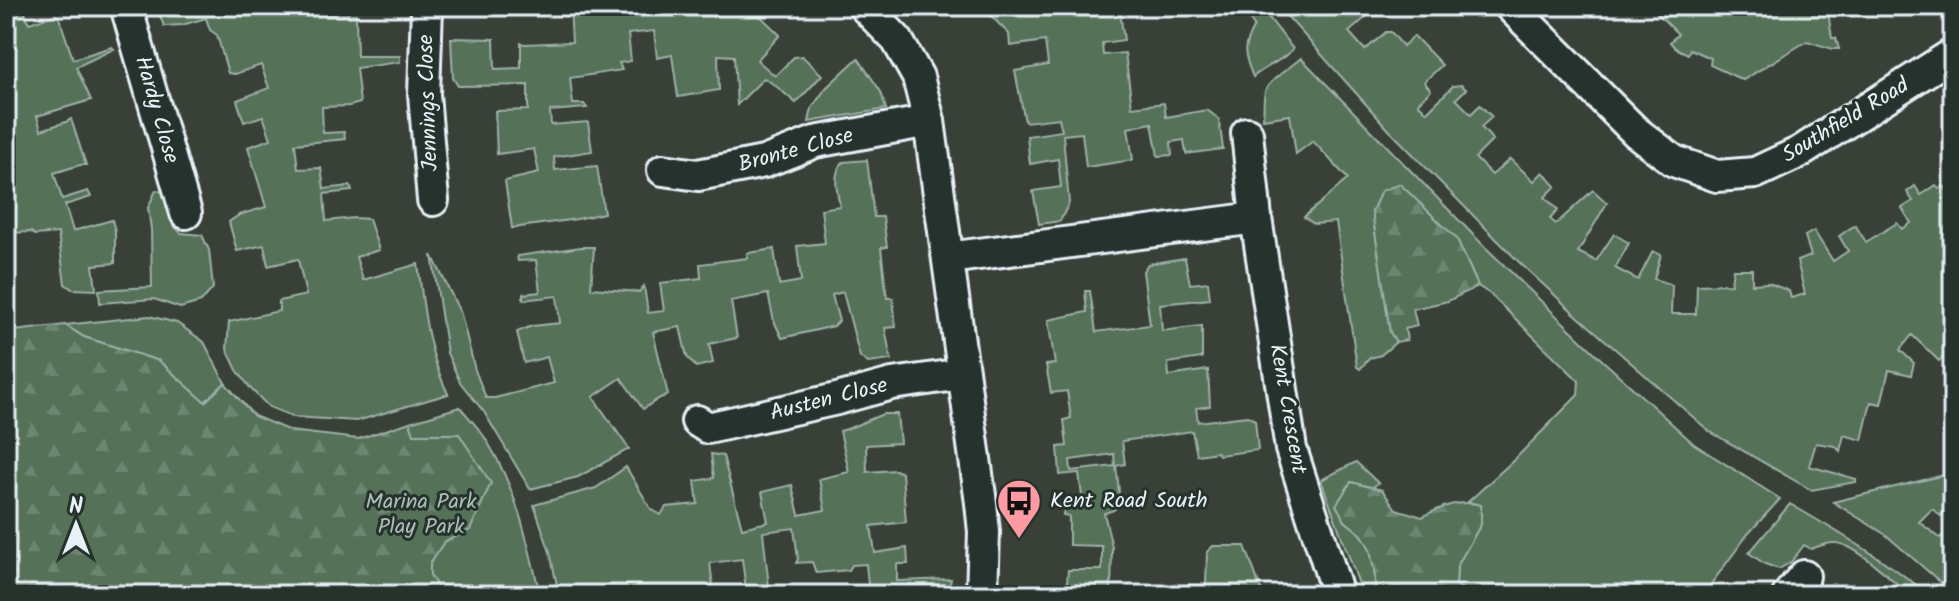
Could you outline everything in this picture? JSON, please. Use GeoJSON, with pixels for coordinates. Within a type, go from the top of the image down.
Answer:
{"type":"FeatureCollection","features":[{"type":"Feature","properties":{"kind":"street","name":"Hardy Close"},"geometry":{"type":"LineString","coordinates":[[126,6],[186,213]]}},
{"type":"Feature","properties":{"kind":"street","name":"Jennings Close"},"geometry":{"type":"LineString","coordinates":[[427,6],[424,94],[433,200]]}},
{"type":"Feature","properties":{"kind":"street"},"geometry":{"type":"LineString","coordinates":[[864,6],[897,40],[911,64],[918,77],[929,121],[984,532],[982,595]]}},
{"type":"Feature","properties":{"kind":"street","name":"Southfield Road"},"geometry":{"type":"LineString","coordinates":[[1510,6],[1636,132],[1674,161],[1717,176],[1755,173],[1800,152],[1953,54]]}},
{"type":"Feature","properties":{"kind":"street","name":"Bronte Close"},"geometry":{"type":"LineString","coordinates":[[663,170],[698,175],[764,162],[815,142],[929,121]]}},
{"type":"Feature","properties":{"kind":"street","name":"Kent Crescent"},"geometry":{"type":"LineString","coordinates":[[1247,133],[1256,218],[1291,449],[1338,595]]}},
{"type":"Feature","properties":{"kind":"street"},"geometry":{"type":"LineString","coordinates":[[948,258],[1256,218]]}},
{"type":"Feature","properties":{"kind":"street","name":"Austen Close"},"geometry":{"type":"LineString","coordinates":[[697,421],[708,428],[892,384],[963,374]]}},
{"type":"Feature","properties":{"kind":"green space"},"geometry":{"type":"Polygon","coordinates":[[[6,6],[32,6],[24,9],[29,23],[54,15],[59,17],[73,59],[112,47],[114,49],[76,67],[91,100],[37,116],[41,130],[71,119],[86,165],[54,173],[62,199],[88,191],[91,197],[65,205],[73,231],[112,220],[115,263],[93,265],[96,290],[72,289],[65,284],[58,233],[6,233],[6,6]]]}},
{"type":"Feature","properties":{"kind":"green space"},"geometry":{"type":"Polygon","coordinates":[[[156,6],[324,6],[326,15],[356,14],[357,56],[400,56],[400,62],[356,68],[360,103],[322,107],[323,133],[344,132],[345,139],[295,144],[298,169],[321,168],[324,189],[350,186],[352,191],[324,194],[326,221],[369,219],[379,250],[356,257],[363,280],[418,264],[431,346],[448,394],[357,421],[294,417],[269,407],[251,389],[227,349],[229,322],[279,311],[279,301],[306,295],[298,259],[268,266],[264,245],[237,251],[229,222],[239,215],[266,207],[248,147],[271,139],[263,116],[244,122],[237,100],[269,88],[261,65],[235,74],[228,73],[217,35],[210,30],[206,18],[164,26],[156,6]]]}},
{"type":"Feature","properties":{"kind":"green space"},"geometry":{"type":"Polygon","coordinates":[[[570,6],[586,6],[601,19],[614,6],[701,6],[713,17],[724,6],[750,6],[780,35],[757,60],[775,76],[794,57],[802,56],[822,75],[796,103],[764,78],[737,105],[734,56],[718,55],[719,90],[678,97],[672,55],[657,58],[654,31],[628,34],[631,61],[619,63],[622,70],[570,78],[573,104],[584,104],[587,108],[550,111],[551,125],[588,122],[592,151],[554,157],[555,170],[597,166],[604,213],[512,228],[505,181],[539,173],[534,149],[497,154],[495,111],[528,110],[528,85],[458,86],[453,78],[451,38],[494,39],[495,69],[521,68],[521,43],[572,42],[570,6]]]}},
{"type":"Feature","properties":{"kind":"green space"},"geometry":{"type":"Polygon","coordinates":[[[994,6],[1119,6],[1124,40],[1102,43],[1103,55],[1125,53],[1132,107],[1164,103],[1166,117],[1207,110],[1219,119],[1223,149],[1186,154],[1184,140],[1171,142],[1172,155],[1158,156],[1152,123],[1128,128],[1133,160],[1086,167],[1082,133],[1063,135],[1069,203],[1060,221],[1039,224],[1033,191],[1061,187],[1058,159],[1030,164],[1027,136],[1062,131],[1059,118],[1025,122],[1015,71],[1048,65],[1045,41],[1010,46],[1009,34],[988,13],[994,6]]]}},
{"type":"Feature","properties":{"kind":"green space"},"geometry":{"type":"Polygon","coordinates":[[[1200,6],[1260,6],[1293,49],[1253,77],[1245,51],[1254,26],[1240,7],[1225,14],[1200,6]]]}},
{"type":"Feature","properties":{"kind":"green space"},"geometry":{"type":"Polygon","coordinates":[[[1278,6],[1368,6],[1373,11],[1349,32],[1365,50],[1386,32],[1391,32],[1403,46],[1414,36],[1442,65],[1424,82],[1431,90],[1418,103],[1427,112],[1453,86],[1461,85],[1466,89],[1456,99],[1471,114],[1480,105],[1492,117],[1481,127],[1493,140],[1475,158],[1492,175],[1510,159],[1534,181],[1543,172],[1556,186],[1545,197],[1558,210],[1550,219],[1556,224],[1593,190],[1607,203],[1578,252],[1596,261],[1614,234],[1629,243],[1615,268],[1638,280],[1653,251],[1661,255],[1654,279],[1672,285],[1671,314],[1696,314],[1697,285],[1731,284],[1733,269],[1752,269],[1752,284],[1769,283],[1789,291],[1791,298],[1805,294],[1797,261],[1811,256],[1805,236],[1814,231],[1833,261],[1848,251],[1839,236],[1855,225],[1866,242],[1897,223],[1902,229],[1911,223],[1902,208],[1913,201],[1907,192],[1915,186],[1921,195],[1936,185],[1939,189],[1944,186],[1953,194],[1953,357],[1947,352],[1939,361],[1912,335],[1900,350],[1914,363],[1911,375],[1889,370],[1881,404],[1871,402],[1862,440],[1844,435],[1840,451],[1835,446],[1816,443],[1809,466],[1856,479],[1856,482],[1811,490],[1709,431],[1574,313],[1519,262],[1389,130],[1278,6]]]}},
{"type":"Feature","properties":{"kind":"green space"},"geometry":{"type":"Polygon","coordinates":[[[1656,6],[1827,6],[1832,38],[1836,38],[1839,49],[1807,41],[1743,80],[1710,65],[1711,58],[1690,49],[1688,54],[1675,48],[1670,42],[1678,34],[1656,12],[1656,6]]]}},
{"type":"Feature","properties":{"kind":"green space"},"geometry":{"type":"Polygon","coordinates":[[[858,58],[881,92],[886,109],[809,122],[812,108],[826,88],[858,58]]]}},
{"type":"Feature","properties":{"kind":"green space"},"geometry":{"type":"Polygon","coordinates":[[[1301,58],[1484,246],[1601,359],[1694,444],[1780,499],[1748,534],[1703,595],[1472,595],[1456,585],[1457,566],[1481,524],[1480,505],[1468,502],[1578,395],[1579,381],[1478,286],[1457,239],[1372,211],[1390,332],[1396,342],[1381,355],[1370,358],[1360,369],[1357,367],[1336,222],[1314,224],[1304,217],[1348,179],[1313,141],[1296,154],[1290,115],[1263,119],[1267,87],[1301,58]]]}},
{"type":"Feature","properties":{"kind":"green space"},"geometry":{"type":"Polygon","coordinates":[[[867,160],[874,217],[883,217],[887,247],[881,248],[887,298],[893,298],[896,327],[885,328],[891,360],[868,363],[860,357],[843,292],[832,295],[839,321],[834,326],[782,338],[774,321],[768,294],[731,301],[737,338],[709,344],[713,363],[696,367],[687,357],[680,327],[653,332],[668,395],[643,409],[621,378],[593,397],[629,449],[578,477],[530,489],[484,412],[460,382],[447,353],[432,255],[461,314],[475,370],[486,398],[495,398],[554,383],[547,357],[524,363],[517,332],[532,326],[560,323],[557,296],[523,300],[523,294],[540,292],[536,260],[518,261],[517,256],[594,247],[591,288],[639,292],[644,286],[648,313],[664,311],[660,283],[701,278],[700,264],[747,258],[747,253],[774,249],[779,285],[801,281],[797,246],[825,243],[821,209],[840,206],[837,172],[843,162],[867,160]]]}},
{"type":"Feature","properties":{"kind":"green space"},"geometry":{"type":"Polygon","coordinates":[[[1400,184],[1457,239],[1478,286],[1448,301],[1413,309],[1417,326],[1405,329],[1407,340],[1396,342],[1390,332],[1372,211],[1381,191],[1400,184]]]}},
{"type":"Feature","properties":{"kind":"green space"},"geometry":{"type":"Polygon","coordinates":[[[156,190],[163,192],[173,225],[181,233],[202,235],[209,250],[213,288],[201,302],[180,308],[154,299],[100,303],[99,290],[152,287],[148,208],[156,190]]]}},
{"type":"Feature","properties":{"kind":"green space"},"geometry":{"type":"Polygon","coordinates":[[[1185,258],[1190,284],[1208,282],[1210,299],[1160,304],[1162,331],[1202,326],[1202,358],[1168,363],[1169,376],[1208,370],[1210,406],[1196,408],[1198,422],[1247,416],[1255,420],[1258,450],[1197,455],[1192,431],[1122,441],[1125,464],[1116,466],[1118,505],[1104,513],[1112,547],[1111,593],[1184,593],[1185,585],[1206,585],[1207,552],[1213,546],[1245,546],[1263,595],[1066,595],[1068,570],[1102,570],[1102,546],[1069,545],[1069,516],[1063,515],[1064,507],[1083,504],[1079,473],[1060,475],[1058,447],[1067,446],[1064,420],[1071,418],[1067,391],[1051,393],[1046,365],[1055,364],[1048,320],[1087,312],[1085,291],[1090,291],[1096,332],[1150,325],[1143,271],[1148,264],[1185,258]],[[1114,454],[1070,460],[1071,471],[1115,466],[1114,454]]]}},
{"type":"Feature","properties":{"kind":"green space"},"geometry":{"type":"Polygon","coordinates":[[[149,316],[177,323],[204,342],[225,383],[205,402],[159,361],[84,337],[65,325],[149,316]]]}},
{"type":"Feature","properties":{"kind":"green space"},"geometry":{"type":"Polygon","coordinates":[[[65,325],[84,337],[159,361],[205,402],[225,383],[254,416],[290,431],[358,439],[410,422],[414,434],[459,434],[491,483],[470,530],[444,542],[430,563],[430,575],[445,595],[6,595],[6,332],[65,325]]]}},
{"type":"Feature","properties":{"kind":"green space","name":"Marina Park Play Park"},"geometry":{"type":"Polygon","coordinates":[[[460,407],[484,437],[506,477],[526,535],[540,595],[364,595],[413,433],[410,422],[460,407]]]}},
{"type":"Feature","properties":{"kind":"green space"},"geometry":{"type":"Polygon","coordinates":[[[883,414],[897,414],[900,443],[866,445],[867,472],[896,470],[902,473],[906,522],[871,526],[875,553],[907,548],[908,564],[897,564],[897,581],[951,579],[950,585],[909,584],[909,595],[869,595],[866,564],[852,565],[849,570],[816,573],[812,562],[796,563],[794,528],[763,532],[769,587],[746,590],[742,559],[710,563],[714,595],[584,588],[559,595],[550,552],[534,505],[596,488],[626,467],[651,509],[661,515],[666,507],[698,504],[695,481],[714,478],[711,454],[723,456],[742,528],[768,522],[762,492],[792,485],[799,515],[825,510],[819,479],[849,472],[840,431],[883,414]]]}},
{"type":"Feature","properties":{"kind":"green space"},"geometry":{"type":"Polygon","coordinates":[[[1356,462],[1378,483],[1372,488],[1351,482],[1345,521],[1360,533],[1369,546],[1375,595],[1363,595],[1321,480],[1356,462]]]}},
{"type":"Feature","properties":{"kind":"green space"},"geometry":{"type":"Polygon","coordinates":[[[1949,474],[1954,491],[1948,506],[1941,516],[1932,509],[1919,522],[1940,538],[1951,528],[1953,530],[1953,593],[1886,535],[1833,502],[1949,474]]]}},
{"type":"Feature","properties":{"kind":"green space"},"geometry":{"type":"Polygon","coordinates":[[[1351,482],[1382,490],[1396,509],[1422,517],[1457,504],[1481,505],[1481,524],[1457,566],[1456,585],[1472,595],[1375,595],[1370,549],[1362,535],[1345,521],[1336,505],[1351,482]]]}},
{"type":"Feature","properties":{"kind":"green space"},"geometry":{"type":"Polygon","coordinates":[[[1790,504],[1879,558],[1929,595],[1910,595],[1864,557],[1836,543],[1811,549],[1804,545],[1791,562],[1779,569],[1765,564],[1749,553],[1790,504]]]}},
{"type":"Feature","properties":{"kind":"place","name":"Kent Road South"},"geometry":{"type":"Point","coordinates":[1019,540]}}]}
